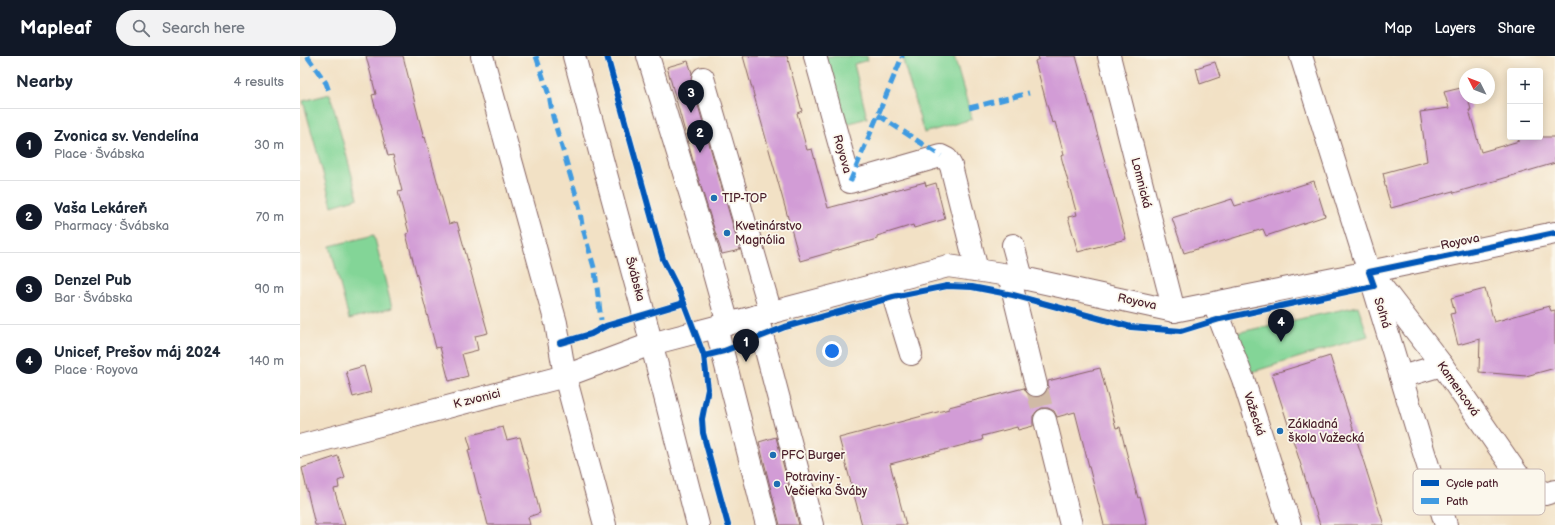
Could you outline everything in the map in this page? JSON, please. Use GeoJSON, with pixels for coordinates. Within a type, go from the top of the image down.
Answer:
{"type":"FeatureCollection","features":[{"type":"Feature","properties":{"kind":"street"},"geometry":{"type":"LineString","coordinates":[[482,56],[558,331],[565,376],[605,525]]}},
{"type":"Feature","properties":{"kind":"street","name":"Švábska"},"geometry":{"type":"LineString","coordinates":[[574,56],[652,344],[698,525]]}},
{"type":"Feature","properties":{"kind":"street"},"geometry":{"type":"LineString","coordinates":[[648,56],[704,238],[722,326],[724,351],[767,525]]}},
{"type":"Feature","properties":{"kind":"street","name":"Royova"},"geometry":{"type":"LineString","coordinates":[[815,56],[850,182],[942,156],[947,159],[951,166],[977,270]]}},
{"type":"Feature","properties":{"kind":"street","name":"Lomnická"},"geometry":{"type":"LineString","coordinates":[[1109,56],[1174,311]]}},
{"type":"Feature","properties":{"kind":"street","name":"Soľná"},"geometry":{"type":"LineString","coordinates":[[1301,56],[1370,272],[1429,469]]}},
{"type":"Feature","properties":{"kind":"street"},"geometry":{"type":"LineString","coordinates":[[703,78],[764,315],[812,525]]}},
{"type":"Feature","properties":{"kind":"street","name":"Royova"},"geometry":{"type":"LineString","coordinates":[[652,344],[948,266],[1015,276],[1174,311],[1555,233]]}},
{"type":"Feature","properties":{"kind":"street"},"geometry":{"type":"LineString","coordinates":[[1013,245],[1015,276],[1036,385]]}},
{"type":"Feature","properties":{"kind":"street","name":"Kamencová"},"geometry":{"type":"LineString","coordinates":[[1370,272],[1442,366],[1514,469]]}},
{"type":"Feature","properties":{"kind":"street"},"geometry":{"type":"LineString","coordinates":[[889,282],[911,354]]}},
{"type":"Feature","properties":{"kind":"street","name":"Važecká"},"geometry":{"type":"LineString","coordinates":[[1214,304],[1243,379],[1290,525]]}},
{"type":"Feature","properties":{"kind":"street","name":"K zvonici"},"geometry":{"type":"LineString","coordinates":[[300,446],[565,376],[652,344]]}},
{"type":"Feature","properties":{"kind":"street"},"geometry":{"type":"LineString","coordinates":[[1401,377],[1442,366]]}},
{"type":"Feature","properties":{"kind":"street"},"geometry":{"type":"LineString","coordinates":[[1045,420],[1071,525]]}},
{"type":"Feature","properties":{"kind":"street","name":"Kamencová"},"geometry":{"type":"LineString","coordinates":[[1545,494],[1555,491]]}},
{"type":"Feature","properties":{"kind":"street","name":"Soľná"},"geometry":{"type":"LineString","coordinates":[[1443,515],[1446,525]]}},
{"type":"Feature","properties":{"kind":"green space"},"geometry":{"type":"Polygon","coordinates":[[[820,56],[867,56],[868,60],[854,64],[867,118],[840,126],[820,56]]]}},
{"type":"Feature","properties":{"kind":"green space"},"geometry":{"type":"Polygon","coordinates":[[[954,56],[972,119],[924,133],[902,57],[954,56]]]}},
{"type":"Feature","properties":{"kind":"green space"},"geometry":{"type":"Polygon","coordinates":[[[330,94],[358,198],[332,206],[303,101],[330,94]]]}},
{"type":"Feature","properties":{"kind":"green space"},"geometry":{"type":"Polygon","coordinates":[[[374,235],[392,308],[349,319],[330,246],[374,235]]]}},
{"type":"Feature","properties":{"kind":"green space"},"geometry":{"type":"Polygon","coordinates":[[[1358,306],[1368,336],[1249,373],[1236,333],[1358,306]]]}},
{"type":"Feature","properties":{"kind":"building"},"geometry":{"type":"Polygon","coordinates":[[[366,56],[403,56],[424,138],[425,137],[449,224],[457,222],[488,333],[475,336],[478,350],[462,354],[468,376],[449,381],[440,347],[436,348],[406,234],[409,233],[398,192],[402,191],[393,155],[388,156],[372,95],[376,94],[366,56]]]}},
{"type":"Feature","properties":{"kind":"building"},"geometry":{"type":"Polygon","coordinates":[[[743,56],[787,56],[802,111],[797,113],[807,150],[812,149],[828,208],[925,182],[926,186],[936,183],[945,219],[914,228],[913,225],[877,236],[877,239],[800,261],[743,56]]]}},
{"type":"Feature","properties":{"kind":"building"},"geometry":{"type":"Polygon","coordinates":[[[1038,56],[1076,56],[1126,239],[1078,252],[1068,217],[1077,215],[1061,156],[1064,155],[1055,122],[1052,123],[1035,61],[1039,59],[1038,56]]]}},
{"type":"Feature","properties":{"kind":"building"},"geometry":{"type":"Polygon","coordinates":[[[688,61],[692,73],[691,81],[740,250],[722,254],[693,161],[667,67],[688,61]]]}},
{"type":"Feature","properties":{"kind":"building"},"geometry":{"type":"Polygon","coordinates":[[[1215,62],[1220,77],[1200,84],[1196,68],[1215,62]]]}},
{"type":"Feature","properties":{"kind":"building"},"geometry":{"type":"Polygon","coordinates":[[[1459,88],[1459,104],[1470,104],[1471,110],[1469,110],[1481,152],[1519,140],[1543,140],[1543,137],[1555,137],[1555,163],[1454,193],[1453,191],[1391,208],[1383,173],[1427,161],[1420,112],[1449,108],[1444,92],[1459,88]]]}},
{"type":"Feature","properties":{"kind":"building"},"geometry":{"type":"Polygon","coordinates":[[[1314,181],[1325,216],[1266,236],[1263,229],[1184,253],[1172,218],[1232,199],[1235,206],[1314,181]]]}},
{"type":"Feature","properties":{"kind":"building"},"geometry":{"type":"Polygon","coordinates":[[[1485,289],[1494,322],[1549,306],[1551,311],[1555,310],[1555,368],[1526,376],[1479,372],[1480,339],[1458,345],[1450,314],[1455,313],[1451,298],[1485,289]]]}},
{"type":"Feature","properties":{"kind":"building"},"geometry":{"type":"Polygon","coordinates":[[[1330,356],[1384,525],[1320,525],[1272,374],[1330,356]]]}},
{"type":"Feature","properties":{"kind":"building"},"geometry":{"type":"Polygon","coordinates":[[[364,366],[371,392],[353,397],[346,371],[364,366]]]}},
{"type":"Feature","properties":{"kind":"building"},"geometry":{"type":"Polygon","coordinates":[[[1100,368],[1116,428],[1120,427],[1138,498],[1140,497],[1147,525],[1104,525],[1075,412],[1057,417],[1054,411],[1048,408],[1042,408],[1033,416],[1033,426],[1018,430],[1017,427],[982,436],[983,440],[890,464],[906,525],[862,525],[839,438],[949,409],[949,407],[1024,388],[1032,397],[1039,397],[1045,394],[1048,389],[1048,381],[1100,368]]]}},
{"type":"Feature","properties":{"kind":"building"},"geometry":{"type":"Polygon","coordinates":[[[503,427],[507,440],[520,437],[530,472],[540,513],[528,517],[530,525],[488,525],[479,494],[468,450],[471,449],[467,436],[503,427]]]}},
{"type":"Feature","properties":{"kind":"building"},"geometry":{"type":"Polygon","coordinates":[[[776,437],[799,525],[780,525],[759,442],[776,437]]]}},
{"type":"Feature","properties":{"kind":"building"},"geometry":{"type":"Polygon","coordinates":[[[338,456],[345,478],[338,481],[339,488],[334,489],[345,525],[315,525],[302,468],[338,456]]]}},
{"type":"Feature","properties":{"kind":"tunnel"},"geometry":{"type":"LineString","coordinates":[[1036,385],[1045,420]]}},
{"type":"Feature","properties":{"kind":"marked path"},"geometry":{"type":"LineString","coordinates":[[307,56],[326,83],[330,94]]}},
{"type":"Feature","properties":{"kind":"marked path"},"geometry":{"type":"LineString","coordinates":[[536,56],[549,95],[553,117],[579,205],[582,225],[595,271],[601,320]]}},
{"type":"Feature","properties":{"kind":"marked path"},"geometry":{"type":"LineString","coordinates":[[850,182],[902,57],[901,56]]}},
{"type":"Feature","properties":{"kind":"marked path"},"geometry":{"type":"LineString","coordinates":[[969,108],[1029,93]]}},
{"type":"Feature","properties":{"kind":"marked path"},"geometry":{"type":"LineString","coordinates":[[878,115],[941,156]]}},
{"type":"Feature","properties":{"kind":"cycle path"},"geometry":{"type":"LineString","coordinates":[[607,56],[663,259],[680,293],[704,356],[708,389],[702,419],[703,433],[728,525]]}},
{"type":"Feature","properties":{"kind":"cycle path"},"geometry":{"type":"LineString","coordinates":[[704,356],[724,351],[785,327],[893,297],[947,286],[972,287],[1013,295],[1131,327],[1181,331],[1220,319],[1374,286],[1369,272],[1555,233]]}},
{"type":"Feature","properties":{"kind":"cycle path"},"geometry":{"type":"LineString","coordinates":[[560,343],[591,334],[606,326],[684,303]]}},
{"type":"Feature","properties":{"kind":"place","name":"Denzel Pub"},"geometry":{"type":"Point","coordinates":[691,113]}},
{"type":"Feature","properties":{"kind":"place","name":"Vaša Lekáreň"},"geometry":{"type":"Point","coordinates":[700,153]}},
{"type":"Feature","properties":{"kind":"place","name":"TIP-TOP"},"geometry":{"type":"Point","coordinates":[714,198]}},
{"type":"Feature","properties":{"kind":"place","name":"Kvetinárstvo Magnólia"},"geometry":{"type":"Point","coordinates":[727,233]}},
{"type":"Feature","properties":{"kind":"place","name":"Unicef, Prešov máj 2024"},"geometry":{"type":"Point","coordinates":[1281,342]}},
{"type":"Feature","properties":{"kind":"place","name":"Zvonica sv. Vendelína"},"geometry":{"type":"Point","coordinates":[746,362]}},
{"type":"Feature","properties":{"kind":"place","name":"Základná škola Važecká"},"geometry":{"type":"Point","coordinates":[1280,431]}},
{"type":"Feature","properties":{"kind":"place","name":"PFC Burger"},"geometry":{"type":"Point","coordinates":[773,455]}},
{"type":"Feature","properties":{"kind":"place","name":"Potraviny - Večierka Šváby"},"geometry":{"type":"Point","coordinates":[777,484]}}]}
